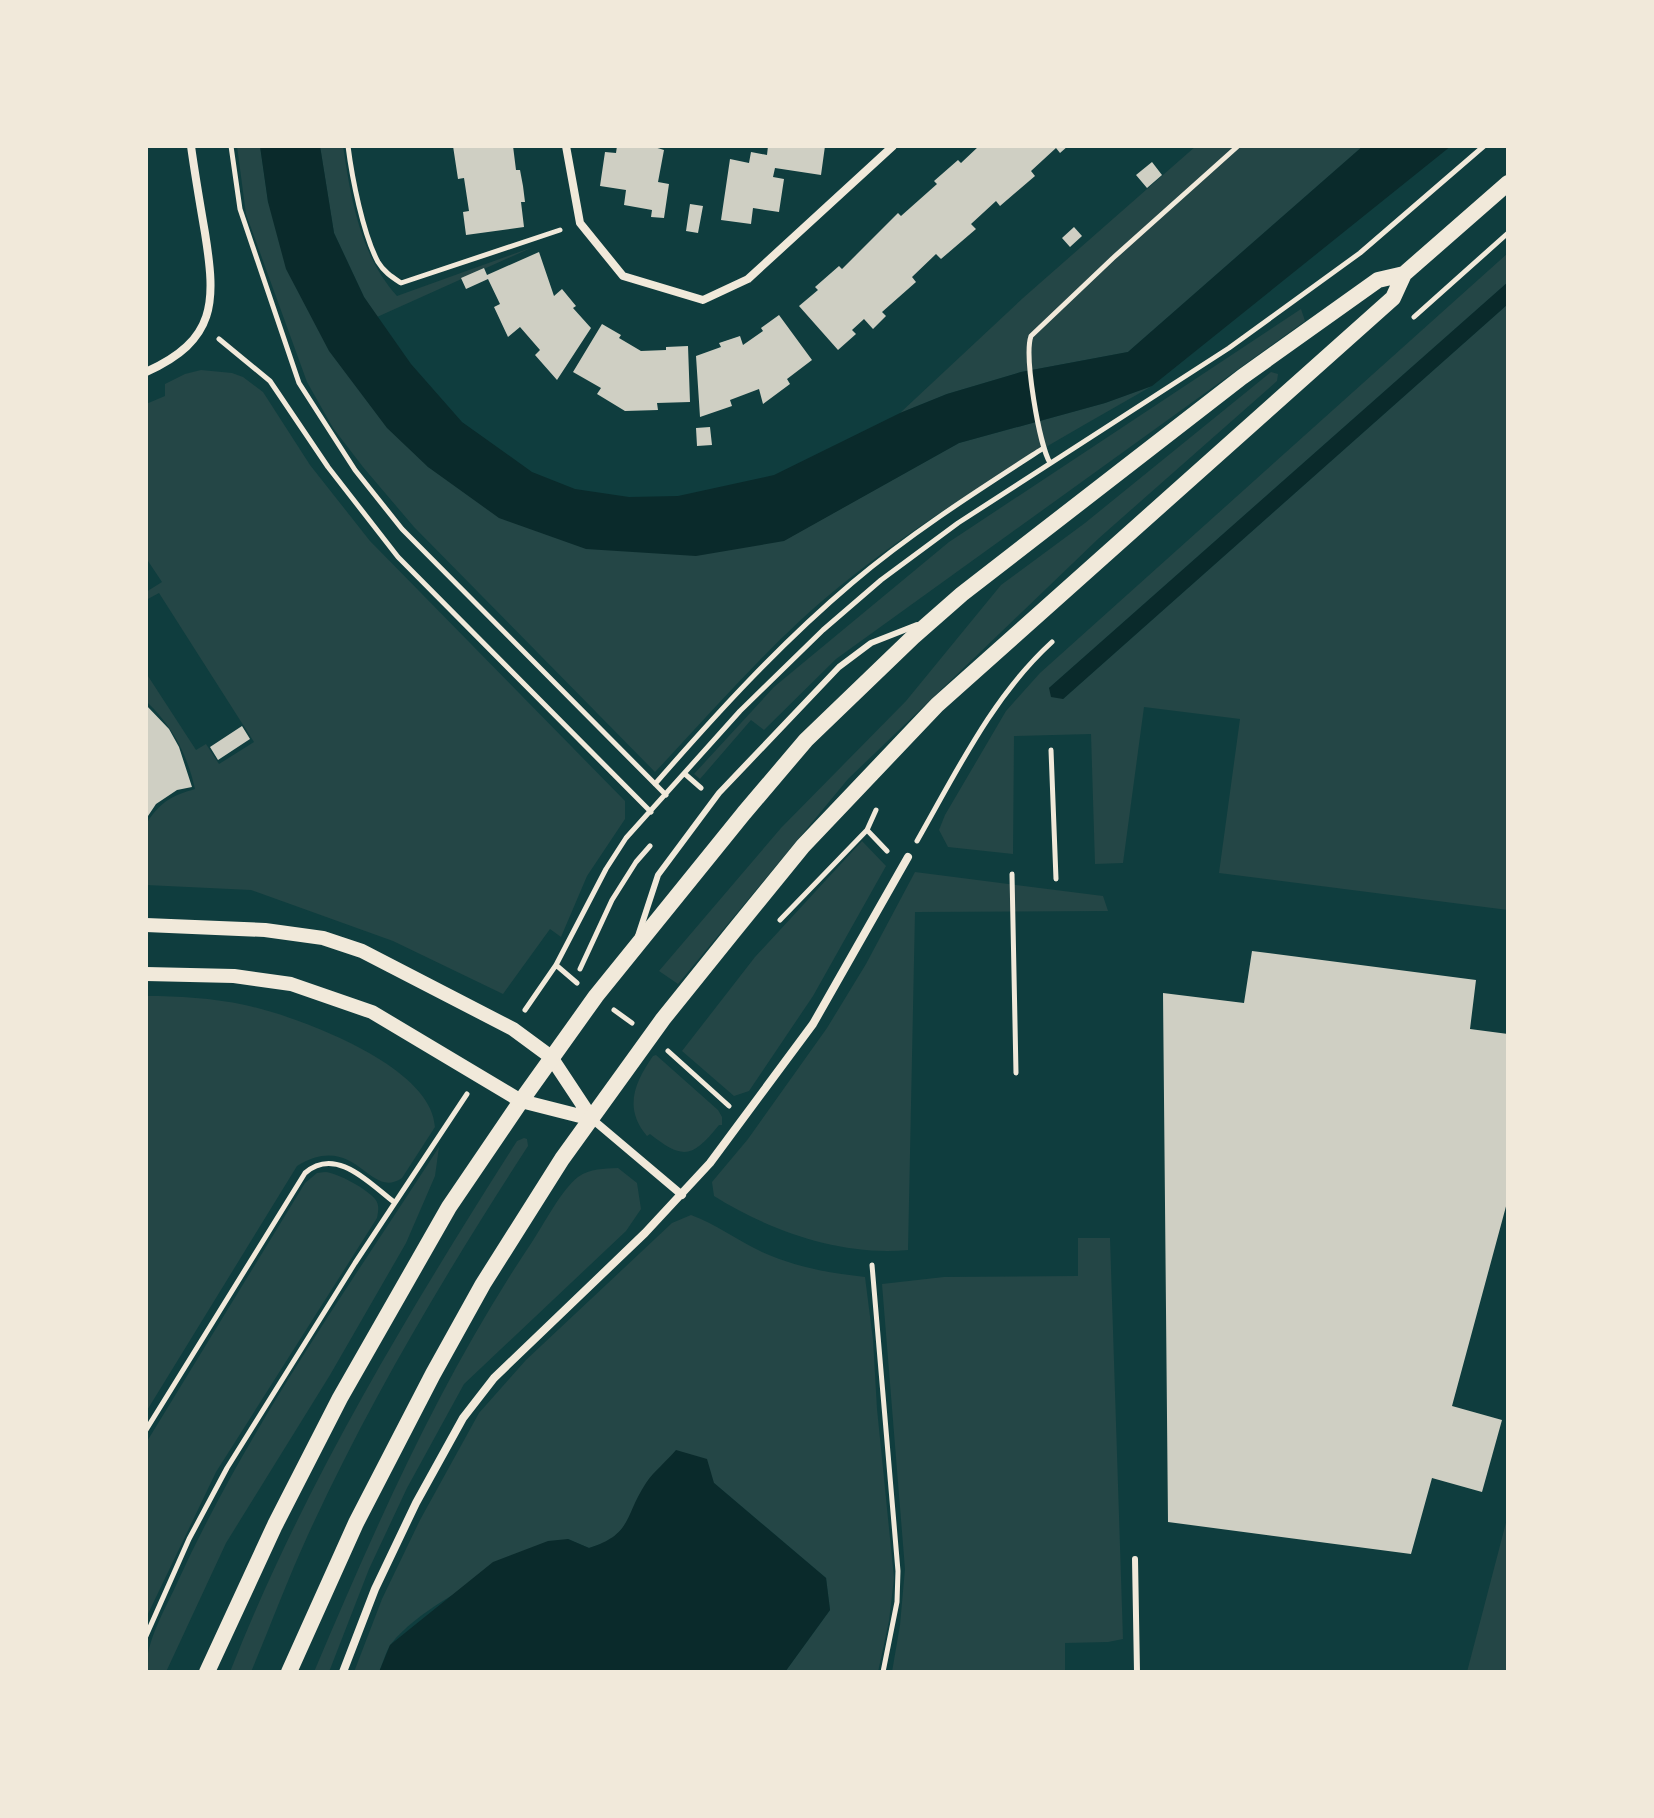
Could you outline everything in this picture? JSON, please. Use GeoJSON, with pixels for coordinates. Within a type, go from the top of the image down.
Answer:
{"type":"FeatureCollection","features":[{"type":"Feature","properties":{"kind":"main road"},"geometry":{"type":"LineString","coordinates":[[289,1672],[356,1523],[433,1374],[523,1219],[650,1038],[803,846],[937,705],[1393,298],[1404,274],[1508,183]]}},
{"type":"Feature","properties":{"kind":"main road"},"geometry":{"type":"LineString","coordinates":[[207,1672],[275,1525],[340,1398],[449,1207],[596,996],[806,740],[935,618],[985,576],[1242,377],[1378,280],[1404,274]]}},
{"type":"Feature","properties":{"kind":"street"},"geometry":{"type":"LineString","coordinates":[[146,372],[168,362],[192,341],[203,326],[211,302],[210,269],[191,146]]}},
{"type":"Feature","properties":{"kind":"street"},"geometry":{"type":"LineString","coordinates":[[566,146],[580,223],[623,276],[703,300],[748,279],[893,146]]}},
{"type":"Feature","properties":{"kind":"street"},"geometry":{"type":"LineString","coordinates":[[343,1672],[375,1589],[416,1503],[463,1418],[494,1378],[682,1195],[743,1119],[813,1024],[908,857]]}},
{"type":"Feature","properties":{"kind":"street"},"geometry":{"type":"LineString","coordinates":[[146,925],[265,930],[344,944],[403,970],[513,1029],[551,1057],[592,1119],[682,1195]]}},
{"type":"Feature","properties":{"kind":"street"},"geometry":{"type":"LineString","coordinates":[[146,974],[234,976],[291,984],[372,1012],[521,1101],[592,1119]]}},
{"type":"Feature","properties":{"kind":"lane"},"geometry":{"type":"LineString","coordinates":[[635,945],[658,875],[719,793],[839,667],[871,643],[935,618]]}},
{"type":"Feature","properties":{"kind":"lane"},"geometry":{"type":"LineString","coordinates":[[1135,1559],[1137,1672]]}},
{"type":"Feature","properties":{"kind":"path"},"geometry":{"type":"LineString","coordinates":[[231,146],[240,209],[299,383],[355,470],[402,529],[666,795]]}},
{"type":"Feature","properties":{"kind":"path"},"geometry":{"type":"LineString","coordinates":[[348,146],[365,223],[378,261],[389,276],[401,283],[580,223]]}},
{"type":"Feature","properties":{"kind":"path"},"geometry":{"type":"LineString","coordinates":[[1050,463],[1042,449],[1029,359],[1029,343],[1036,329],[1238,146]]}},
{"type":"Feature","properties":{"kind":"path"},"geometry":{"type":"LineString","coordinates":[[513,1029],[556,965],[606,869],[626,838],[770,680],[842,613],[927,545],[1229,348],[1337,271],[1484,146]]}},
{"type":"Feature","properties":{"kind":"path"},"geometry":{"type":"LineString","coordinates":[[203,326],[270,381],[351,499],[398,557],[651,812]]}},
{"type":"Feature","properties":{"kind":"path"},"geometry":{"type":"LineString","coordinates":[[655,784],[786,641],[854,582],[938,517],[1042,449]]}},
{"type":"Feature","properties":{"kind":"path"},"geometry":{"type":"LineString","coordinates":[[867,830],[892,856],[908,857],[978,733],[1006,691],[1060,634]]}},
{"type":"Feature","properties":{"kind":"path"},"geometry":{"type":"LineString","coordinates":[[1051,750],[1056,879]]}},
{"type":"Feature","properties":{"kind":"path"},"geometry":{"type":"LineString","coordinates":[[778,921],[867,830],[876,810]]}},
{"type":"Feature","properties":{"kind":"path"},"geometry":{"type":"LineString","coordinates":[[1012,874],[1016,1073]]}},
{"type":"Feature","properties":{"kind":"path"},"geometry":{"type":"LineString","coordinates":[[556,965],[650,1038],[743,1119]]}},
{"type":"Feature","properties":{"kind":"path"},"geometry":{"type":"LineString","coordinates":[[146,1636],[189,1539],[222,1477],[394,1202],[480,1076]]}},
{"type":"Feature","properties":{"kind":"path"},"geometry":{"type":"LineString","coordinates":[[146,1430],[305,1173],[317,1165],[335,1163],[350,1170],[394,1202]]}},
{"type":"Feature","properties":{"kind":"path"},"geometry":{"type":"LineString","coordinates":[[872,1265],[898,1571],[897,1602],[883,1672]]}},
{"type":"Feature","properties":{"kind":"shaded area"},"geometry":{"type":"Polygon","coordinates":[[[237,146],[260,146],[268,202],[428,467],[783,541],[959,443],[1105,403],[1152,386],[992,480],[914,530],[840,586],[744,676],[655,772],[414,527],[333,428],[307,382],[246,214],[237,146]]]}},
{"type":"Feature","properties":{"kind":"shaded area"},"geometry":{"type":"Polygon","coordinates":[[[260,146],[320,146],[334,233],[364,297],[411,364],[462,422],[532,472],[575,489],[629,497],[678,496],[774,475],[900,413],[947,394],[1021,372],[1128,352],[1363,146],[1451,146],[1152,386],[1105,403],[959,443],[784,541],[696,556],[586,549],[499,518],[428,467],[387,428],[329,351],[286,269],[268,202],[260,146]]]}},
{"type":"Feature","properties":{"kind":"shaded area"},"geometry":{"type":"Polygon","coordinates":[[[320,146],[343,146],[359,226],[374,263],[397,296],[533,247],[377,317],[364,297],[334,233],[320,146]]]}},
{"type":"Feature","properties":{"kind":"shaded area"},"geometry":{"type":"Polygon","coordinates":[[[1196,146],[1363,146],[1128,352],[1021,372],[947,394],[900,413],[1023,298],[1196,146]]]}},
{"type":"Feature","properties":{"kind":"shaded area"},"geometry":{"type":"Polygon","coordinates":[[[1508,253],[1508,282],[1049,688],[1063,699],[1508,304],[1508,910],[1219,873],[1240,719],[1144,707],[1123,863],[1095,864],[1091,734],[1014,736],[1013,854],[948,847],[939,830],[945,815],[1006,711],[1040,673],[1508,253]]]}},
{"type":"Feature","properties":{"kind":"shaded area"},"geometry":{"type":"Polygon","coordinates":[[[1508,282],[1508,304],[1063,699],[1051,697],[1049,688],[1508,282]]]}},
{"type":"Feature","properties":{"kind":"shaded area"},"geometry":{"type":"Polygon","coordinates":[[[1301,309],[1305,321],[836,659],[764,730],[751,720],[700,779],[694,774],[774,687],[949,542],[1301,309]]]}},
{"type":"Feature","properties":{"kind":"shaded area"},"geometry":{"type":"Polygon","coordinates":[[[201,370],[232,373],[263,392],[310,465],[370,541],[625,801],[625,819],[587,876],[561,937],[550,929],[503,994],[393,941],[251,890],[146,885],[146,820],[168,800],[195,789],[178,742],[146,701],[146,673],[196,750],[206,744],[219,764],[254,742],[159,593],[146,600],[146,592],[162,582],[146,558],[146,404],[165,396],[165,384],[201,370]]]}},
{"type":"Feature","properties":{"kind":"shaded area"},"geometry":{"type":"Polygon","coordinates":[[[1271,372],[1278,374],[1277,381],[1098,539],[848,779],[678,984],[659,971],[781,828],[906,701],[1001,585],[1085,523],[1271,372]]]}},
{"type":"Feature","properties":{"kind":"shaded area"},"geometry":{"type":"Polygon","coordinates":[[[862,841],[886,866],[813,996],[749,1091],[734,1096],[682,1051],[755,957],[862,841]]]}},
{"type":"Feature","properties":{"kind":"shaded area"},"geometry":{"type":"Polygon","coordinates":[[[915,872],[1103,896],[1108,911],[915,912],[908,1250],[882,1251],[832,1245],[782,1230],[736,1209],[714,1196],[712,1182],[748,1139],[827,1028],[866,964],[915,872]]]}},
{"type":"Feature","properties":{"kind":"shaded area"},"geometry":{"type":"Polygon","coordinates":[[[146,996],[196,998],[245,1005],[327,1032],[387,1064],[411,1083],[428,1104],[435,1127],[402,1178],[390,1183],[380,1181],[348,1160],[334,1156],[317,1157],[297,1166],[146,1412],[146,996]]]}},
{"type":"Feature","properties":{"kind":"shaded area"},"geometry":{"type":"Polygon","coordinates":[[[656,1055],[722,1117],[722,1125],[702,1144],[688,1152],[671,1148],[650,1134],[647,1136],[635,1115],[637,1085],[656,1055]]]}},
{"type":"Feature","properties":{"kind":"shaded area"},"geometry":{"type":"Polygon","coordinates":[[[524,1138],[528,1146],[439,1289],[356,1436],[292,1570],[251,1672],[230,1672],[291,1534],[361,1400],[477,1205],[517,1141],[524,1138]]]}},
{"type":"Feature","properties":{"kind":"shaded area"},"geometry":{"type":"Polygon","coordinates":[[[439,1147],[435,1176],[406,1243],[330,1375],[226,1543],[166,1672],[146,1672],[149,1648],[157,1625],[236,1468],[301,1360],[439,1147]]]}},
{"type":"Feature","properties":{"kind":"shaded area"},"geometry":{"type":"Polygon","coordinates":[[[618,1168],[637,1183],[641,1209],[626,1231],[464,1384],[407,1488],[369,1569],[329,1672],[314,1672],[413,1451],[499,1293],[572,1182],[588,1172],[618,1168]]]}},
{"type":"Feature","properties":{"kind":"shaded area"},"geometry":{"type":"Polygon","coordinates":[[[325,1172],[344,1178],[371,1195],[378,1204],[377,1218],[216,1472],[146,1618],[146,1443],[305,1183],[317,1173],[325,1172]]]}},
{"type":"Feature","properties":{"kind":"shaded area"},"geometry":{"type":"Polygon","coordinates":[[[691,1215],[787,1262],[865,1277],[894,1578],[878,1672],[785,1672],[830,1610],[826,1578],[714,1483],[631,1515],[610,1541],[589,1548],[568,1539],[498,1571],[449,1597],[407,1627],[389,1647],[379,1672],[354,1672],[382,1599],[420,1520],[479,1413],[526,1360],[672,1223],[691,1215]]]}},
{"type":"Feature","properties":{"kind":"shaded area"},"geometry":{"type":"Polygon","coordinates":[[[1078,1238],[1110,1238],[1123,1639],[1065,1643],[1065,1672],[892,1672],[905,1569],[882,1284],[944,1277],[1078,1276],[1078,1238]]]}},
{"type":"Feature","properties":{"kind":"shaded area"},"geometry":{"type":"Polygon","coordinates":[[[676,1450],[707,1459],[714,1483],[826,1578],[830,1610],[785,1672],[379,1672],[390,1645],[493,1562],[548,1541],[568,1539],[589,1548],[613,1537],[626,1523],[646,1483],[676,1450]]]}},
{"type":"Feature","properties":{"kind":"shaded area"},"geometry":{"type":"Polygon","coordinates":[[[1508,1515],[1508,1672],[1467,1672],[1508,1515]]]}},
{"type":"Feature","properties":{"kind":"building"},"geometry":{"type":"Polygon","coordinates":[[[453,146],[513,146],[516,170],[520,170],[523,186],[524,227],[466,235],[463,212],[469,211],[464,178],[458,179],[453,146]]]}},
{"type":"Feature","properties":{"kind":"building"},"geometry":{"type":"Polygon","coordinates":[[[617,146],[651,146],[664,150],[658,182],[669,184],[664,218],[651,217],[652,210],[624,205],[626,190],[600,186],[605,152],[616,153],[617,146]]]}},
{"type":"Feature","properties":{"kind":"building"},"geometry":{"type":"Polygon","coordinates":[[[768,146],[825,146],[821,175],[775,168],[773,177],[784,179],[779,212],[753,208],[751,224],[721,220],[730,159],[749,163],[751,152],[767,155],[768,146]]]}},
{"type":"Feature","properties":{"kind":"building"},"geometry":{"type":"Polygon","coordinates":[[[979,146],[1068,146],[1060,153],[1056,148],[1031,171],[1035,176],[1000,206],[996,201],[971,224],[976,229],[941,259],[936,254],[912,277],[916,282],[882,312],[886,316],[873,329],[864,319],[852,330],[856,334],[838,350],[799,306],[818,290],[815,287],[839,266],[842,269],[898,213],[901,216],[937,184],[934,181],[979,146]]]}},
{"type":"Feature","properties":{"kind":"building"},"geometry":{"type":"Polygon","coordinates":[[[1152,162],[1162,175],[1147,188],[1136,175],[1152,162]]]}},
{"type":"Feature","properties":{"kind":"building"},"geometry":{"type":"Polygon","coordinates":[[[690,204],[703,206],[698,233],[686,231],[690,204]]]}},
{"type":"Feature","properties":{"kind":"building"},"geometry":{"type":"Polygon","coordinates":[[[1074,227],[1082,236],[1070,247],[1062,238],[1074,227]]]}},
{"type":"Feature","properties":{"kind":"building"},"geometry":{"type":"Polygon","coordinates":[[[539,252],[554,296],[562,289],[576,306],[573,308],[591,328],[557,380],[535,355],[540,350],[520,327],[508,337],[494,307],[500,304],[488,279],[466,289],[461,278],[484,268],[487,275],[539,252]]]}},
{"type":"Feature","properties":{"kind":"building"},"geometry":{"type":"Polygon","coordinates":[[[779,315],[812,360],[787,379],[790,384],[763,404],[759,389],[730,400],[732,406],[700,417],[696,356],[740,336],[743,345],[779,315]]]}},
{"type":"Feature","properties":{"kind":"building"},"geometry":{"type":"Polygon","coordinates":[[[602,324],[641,351],[688,346],[690,402],[657,403],[658,410],[625,411],[597,394],[601,388],[573,372],[602,324]]]}},
{"type":"Feature","properties":{"kind":"building"},"geometry":{"type":"Polygon","coordinates":[[[710,427],[712,445],[697,446],[696,428],[710,427]]]}},
{"type":"Feature","properties":{"kind":"building"},"geometry":{"type":"Polygon","coordinates":[[[146,705],[169,729],[179,747],[192,787],[177,790],[156,804],[146,819],[146,705]]]}},
{"type":"Feature","properties":{"kind":"building"},"geometry":{"type":"Polygon","coordinates":[[[242,726],[250,739],[218,760],[210,747],[242,726]]]}},
{"type":"Feature","properties":{"kind":"building"},"geometry":{"type":"Polygon","coordinates":[[[1252,951],[1476,980],[1470,1029],[1508,1034],[1508,1199],[1452,1406],[1502,1420],[1482,1492],[1432,1478],[1411,1554],[1168,1522],[1163,993],[1244,1003],[1252,951]]]}}]}
